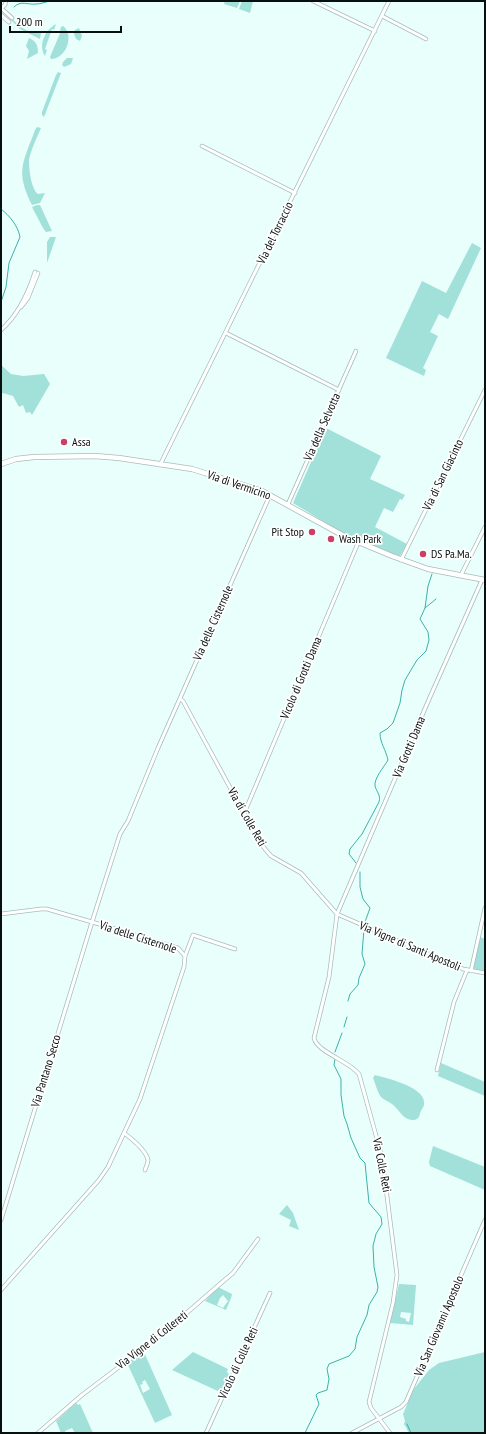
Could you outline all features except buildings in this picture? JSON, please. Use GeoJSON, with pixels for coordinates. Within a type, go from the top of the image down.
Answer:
{"type":"FeatureCollection","features":[{"type":"Feature","properties":{"kind":"main road","name":"Via di Vermicino"},"geometry":{"type":"LineString","coordinates":[[1,464],[28,457],[108,457],[198,471],[258,489],[358,543],[401,560],[428,569],[484,580]]}},
{"type":"Feature","properties":{"kind":"street"},"geometry":{"type":"LineString","coordinates":[[6,1],[5,5],[1,8],[12,18]]}},
{"type":"Feature","properties":{"kind":"street"},"geometry":{"type":"LineString","coordinates":[[313,1],[375,31]]}},
{"type":"Feature","properties":{"kind":"street","name":"Via del Torraccio"},"geometry":{"type":"LineString","coordinates":[[160,465],[389,1]]}},
{"type":"Feature","properties":{"kind":"street"},"geometry":{"type":"LineString","coordinates":[[1,15],[9,22]]}},
{"type":"Feature","properties":{"kind":"street"},"geometry":{"type":"LineString","coordinates":[[382,16],[426,39]]}},
{"type":"Feature","properties":{"kind":"street"},"geometry":{"type":"LineString","coordinates":[[202,146],[295,193]]}},
{"type":"Feature","properties":{"kind":"street"},"geometry":{"type":"LineString","coordinates":[[1,330],[10,322],[27,300],[36,273]]}},
{"type":"Feature","properties":{"kind":"street"},"geometry":{"type":"LineString","coordinates":[[226,333],[339,390]]}},
{"type":"Feature","properties":{"kind":"street","name":"Via della Selvotta"},"geometry":{"type":"LineString","coordinates":[[288,504],[356,351]]}},
{"type":"Feature","properties":{"kind":"street","name":"Via di San Giacinto"},"geometry":{"type":"LineString","coordinates":[[401,560],[485,390]]}},
{"type":"Feature","properties":{"kind":"street","name":"Via delle Cisternole"},"geometry":{"type":"LineString","coordinates":[[1,1290],[99,1180],[108,1167],[140,1099],[184,967],[185,956],[178,948],[92,922],[120,834],[128,821],[270,495]]}},
{"type":"Feature","properties":{"kind":"street"},"geometry":{"type":"LineString","coordinates":[[461,575],[485,526]]}},
{"type":"Feature","properties":{"kind":"street","name":"Vicolo di Grotti Dama"},"geometry":{"type":"LineString","coordinates":[[243,811],[246,809],[262,773],[358,543]]}},
{"type":"Feature","properties":{"kind":"street","name":"Via Grotti Dama"},"geometry":{"type":"LineString","coordinates":[[337,914],[432,693],[484,580]]}},
{"type":"Feature","properties":{"kind":"street","name":"Via di Colle Reti"},"geometry":{"type":"LineString","coordinates":[[180,699],[183,701],[267,852],[302,873],[337,914]]}},
{"type":"Feature","properties":{"kind":"street"},"geometry":{"type":"LineString","coordinates":[[438,1070],[454,1002],[469,970],[485,908]]}},
{"type":"Feature","properties":{"kind":"street"},"geometry":{"type":"LineString","coordinates":[[1,914],[47,909],[92,922]]}},
{"type":"Feature","properties":{"kind":"street","name":"Via Vigne di Santi Apostoli"},"geometry":{"type":"LineString","coordinates":[[337,914],[469,970],[485,973]]}},
{"type":"Feature","properties":{"kind":"street","name":"Via Colle Reti"},"geometry":{"type":"LineString","coordinates":[[337,914],[330,973],[314,1039],[318,1045],[353,1068],[359,1074],[382,1157],[397,1277],[393,1303],[370,1399],[370,1406],[390,1433]]}},
{"type":"Feature","properties":{"kind":"street","name":"Via Pantano Secco"},"geometry":{"type":"LineString","coordinates":[[1,1220],[92,922]]}},
{"type":"Feature","properties":{"kind":"street"},"geometry":{"type":"LineString","coordinates":[[185,956],[193,934],[235,949]]}},
{"type":"Feature","properties":{"kind":"street"},"geometry":{"type":"LineString","coordinates":[[124,1133],[139,1146],[146,1157],[148,1161],[145,1170]]}},
{"type":"Feature","properties":{"kind":"street","name":"Via San Giovanni Apostolo"},"geometry":{"type":"LineString","coordinates":[[352,1433],[400,1408],[407,1400],[485,1220]]}},
{"type":"Feature","properties":{"kind":"street","name":"Via Vigne di Collereti"},"geometry":{"type":"LineString","coordinates":[[38,1433],[82,1395],[160,1336],[234,1273],[258,1239]]}},
{"type":"Feature","properties":{"kind":"street","name":"Vicolo di Colle Reti"},"geometry":{"type":"LineString","coordinates":[[206,1433],[270,1293]]}},
{"type":"Feature","properties":{"kind":"shaded area"},"geometry":{"type":"Polygon","coordinates":[[[225,1],[240,1],[237,8],[224,4],[225,1]]]}},
{"type":"Feature","properties":{"kind":"shaded area"},"geometry":{"type":"Polygon","coordinates":[[[242,1],[253,1],[250,13],[239,9],[242,1]]]}},
{"type":"Feature","properties":{"kind":"shaded area"},"geometry":{"type":"Polygon","coordinates":[[[6,13],[26,30],[41,33],[40,39],[20,29],[5,14],[6,13]]]}},
{"type":"Feature","properties":{"kind":"shaded area"},"geometry":{"type":"Polygon","coordinates":[[[56,24],[54,30],[52,29],[45,49],[47,50],[45,56],[42,47],[44,38],[49,30],[56,24]]]}},
{"type":"Feature","properties":{"kind":"shaded area"},"geometry":{"type":"Polygon","coordinates":[[[63,26],[67,30],[68,35],[67,46],[61,55],[51,59],[50,57],[61,31],[61,27],[63,26]]]}},
{"type":"Feature","properties":{"kind":"shaded area"},"geometry":{"type":"Polygon","coordinates":[[[79,28],[82,36],[80,41],[76,39],[74,34],[75,30],[79,28]]]}},
{"type":"Feature","properties":{"kind":"shaded area"},"geometry":{"type":"Polygon","coordinates":[[[29,38],[36,44],[38,53],[27,59],[29,51],[26,46],[29,38]]]}},
{"type":"Feature","properties":{"kind":"shaded area"},"geometry":{"type":"Polygon","coordinates":[[[67,58],[73,58],[71,64],[64,67],[62,65],[63,62],[67,58]]]}},
{"type":"Feature","properties":{"kind":"shaded area"},"geometry":{"type":"Polygon","coordinates":[[[58,72],[61,73],[44,117],[42,112],[58,72]]]}},
{"type":"Feature","properties":{"kind":"shaded area"},"geometry":{"type":"Polygon","coordinates":[[[37,127],[41,128],[29,161],[30,174],[34,188],[38,194],[45,193],[40,203],[32,205],[22,175],[24,159],[37,127]]]}},
{"type":"Feature","properties":{"kind":"shaded area"},"geometry":{"type":"Polygon","coordinates":[[[40,205],[52,231],[46,232],[43,228],[32,207],[40,205]]]}},
{"type":"Feature","properties":{"kind":"shaded area"},"geometry":{"type":"Polygon","coordinates":[[[50,237],[56,237],[47,263],[47,242],[50,237]]]}},
{"type":"Feature","properties":{"kind":"shaded area"},"geometry":{"type":"Polygon","coordinates":[[[472,243],[481,248],[448,319],[439,314],[430,332],[438,336],[423,368],[426,370],[424,376],[386,358],[422,281],[446,293],[472,243]]]}},
{"type":"Feature","properties":{"kind":"shaded area"},"geometry":{"type":"Polygon","coordinates":[[[1,365],[11,374],[23,376],[44,374],[50,384],[32,415],[30,412],[26,413],[23,405],[19,407],[13,396],[3,393],[1,395],[1,365]]]}},
{"type":"Feature","properties":{"kind":"shaded area"},"geometry":{"type":"Polygon","coordinates":[[[326,428],[381,456],[370,479],[405,495],[402,500],[400,499],[393,512],[384,508],[375,527],[407,544],[400,556],[398,557],[351,538],[293,503],[326,428]]]}},
{"type":"Feature","properties":{"kind":"shaded area"},"geometry":{"type":"Polygon","coordinates":[[[480,937],[485,939],[485,972],[475,970],[473,966],[480,937]]]}},
{"type":"Feature","properties":{"kind":"shaded area"},"geometry":{"type":"Polygon","coordinates":[[[441,1063],[485,1082],[485,1096],[438,1076],[441,1063]]]}},
{"type":"Feature","properties":{"kind":"shaded area"},"geometry":{"type":"Polygon","coordinates":[[[375,1075],[404,1084],[418,1092],[422,1097],[424,1106],[418,1118],[414,1120],[407,1119],[395,1106],[380,1096],[373,1078],[375,1075]]]}},
{"type":"Feature","properties":{"kind":"shaded area"},"geometry":{"type":"Polygon","coordinates":[[[433,1146],[485,1167],[485,1190],[430,1166],[429,1162],[433,1146]]]}},
{"type":"Feature","properties":{"kind":"shaded area"},"geometry":{"type":"Polygon","coordinates":[[[287,1205],[293,1213],[299,1230],[289,1226],[291,1220],[279,1214],[287,1205]]]}},
{"type":"Feature","properties":{"kind":"shaded area"},"geometry":{"type":"Polygon","coordinates":[[[399,1284],[416,1285],[413,1325],[390,1323],[399,1284]],[[401,1312],[400,1317],[409,1322],[411,1313],[401,1312]]]}},
{"type":"Feature","properties":{"kind":"shaded area"},"geometry":{"type":"Polygon","coordinates":[[[218,1287],[232,1294],[226,1310],[205,1301],[218,1287]],[[223,1295],[217,1305],[223,1308],[228,1301],[223,1295]]]}},
{"type":"Feature","properties":{"kind":"shaded area"},"geometry":{"type":"Polygon","coordinates":[[[143,1350],[172,1415],[155,1423],[127,1363],[143,1350]],[[145,1380],[142,1382],[143,1384],[140,1385],[143,1393],[150,1389],[145,1380]]]}},
{"type":"Feature","properties":{"kind":"shaded area"},"geometry":{"type":"Polygon","coordinates":[[[193,1352],[228,1369],[227,1372],[230,1376],[222,1393],[172,1370],[193,1352]]]}},
{"type":"Feature","properties":{"kind":"shaded area"},"geometry":{"type":"Polygon","coordinates":[[[485,1352],[485,1433],[409,1433],[404,1424],[405,1421],[403,1414],[414,1389],[429,1370],[439,1363],[485,1352]]]}},
{"type":"Feature","properties":{"kind":"shaded area"},"geometry":{"type":"Polygon","coordinates":[[[76,1403],[78,1405],[80,1404],[93,1433],[75,1433],[72,1428],[65,1431],[66,1433],[61,1433],[56,1421],[76,1403]]]}},
{"type":"Feature","properties":{"kind":"waterway"},"geometry":{"type":"LineString","coordinates":[[14,7],[22,3],[38,4],[50,1]]}},
{"type":"Feature","properties":{"kind":"waterway"},"geometry":{"type":"LineString","coordinates":[[1,209],[13,222],[20,237],[9,263],[6,287],[1,302]]}},
{"type":"Feature","properties":{"kind":"waterway"},"geometry":{"type":"LineString","coordinates":[[356,863],[349,854],[350,849],[362,834],[379,802],[379,796],[375,783],[388,760],[380,733],[393,723],[400,703],[405,680],[417,660],[426,651],[429,640],[428,632],[420,619],[425,608],[428,586],[432,574]]}},
{"type":"Feature","properties":{"kind":"waterway"},"geometry":{"type":"LineString","coordinates":[[425,608],[436,599]]}},
{"type":"Feature","properties":{"kind":"waterway"},"geometry":{"type":"LineString","coordinates":[[360,872],[360,887],[363,899],[370,908],[365,922]]}},
{"type":"Feature","properties":{"kind":"waterway"},"geometry":{"type":"LineString","coordinates":[[348,1001],[350,994],[358,985],[359,978],[365,964],[362,954],[364,929]]}},
{"type":"Feature","properties":{"kind":"waterway"},"geometry":{"type":"LineString","coordinates":[[344,1027],[347,1017]]}},
{"type":"Feature","properties":{"kind":"waterway"},"geometry":{"type":"LineString","coordinates":[[335,1052],[342,1033]]}},
{"type":"Feature","properties":{"kind":"waterway"},"geometry":{"type":"LineString","coordinates":[[305,1433],[319,1404],[316,1395],[327,1390],[329,1379],[327,1369],[329,1364],[349,1356],[355,1349],[357,1337],[367,1315],[369,1305],[377,1292],[378,1287],[374,1267],[373,1246],[376,1234],[382,1224],[381,1217],[369,1203],[365,1163],[360,1158],[351,1138],[344,1116],[341,1095],[341,1079],[334,1065],[335,1059]]}},
{"type":"Feature","properties":{"kind":"waterway"},"geometry":{"type":"LineString","coordinates":[[407,1424],[411,1433]]}},
{"type":"Feature","properties":{"kind":"place","name":"Assa"},"geometry":{"type":"Point","coordinates":[64,442]}},
{"type":"Feature","properties":{"kind":"place","name":"Pit Stop"},"geometry":{"type":"Point","coordinates":[312,532]}},
{"type":"Feature","properties":{"kind":"place","name":"Wash Park"},"geometry":{"type":"Point","coordinates":[331,539]}},
{"type":"Feature","properties":{"kind":"place","name":"DS Pa.Ma."},"geometry":{"type":"Point","coordinates":[423,554]}}]}
